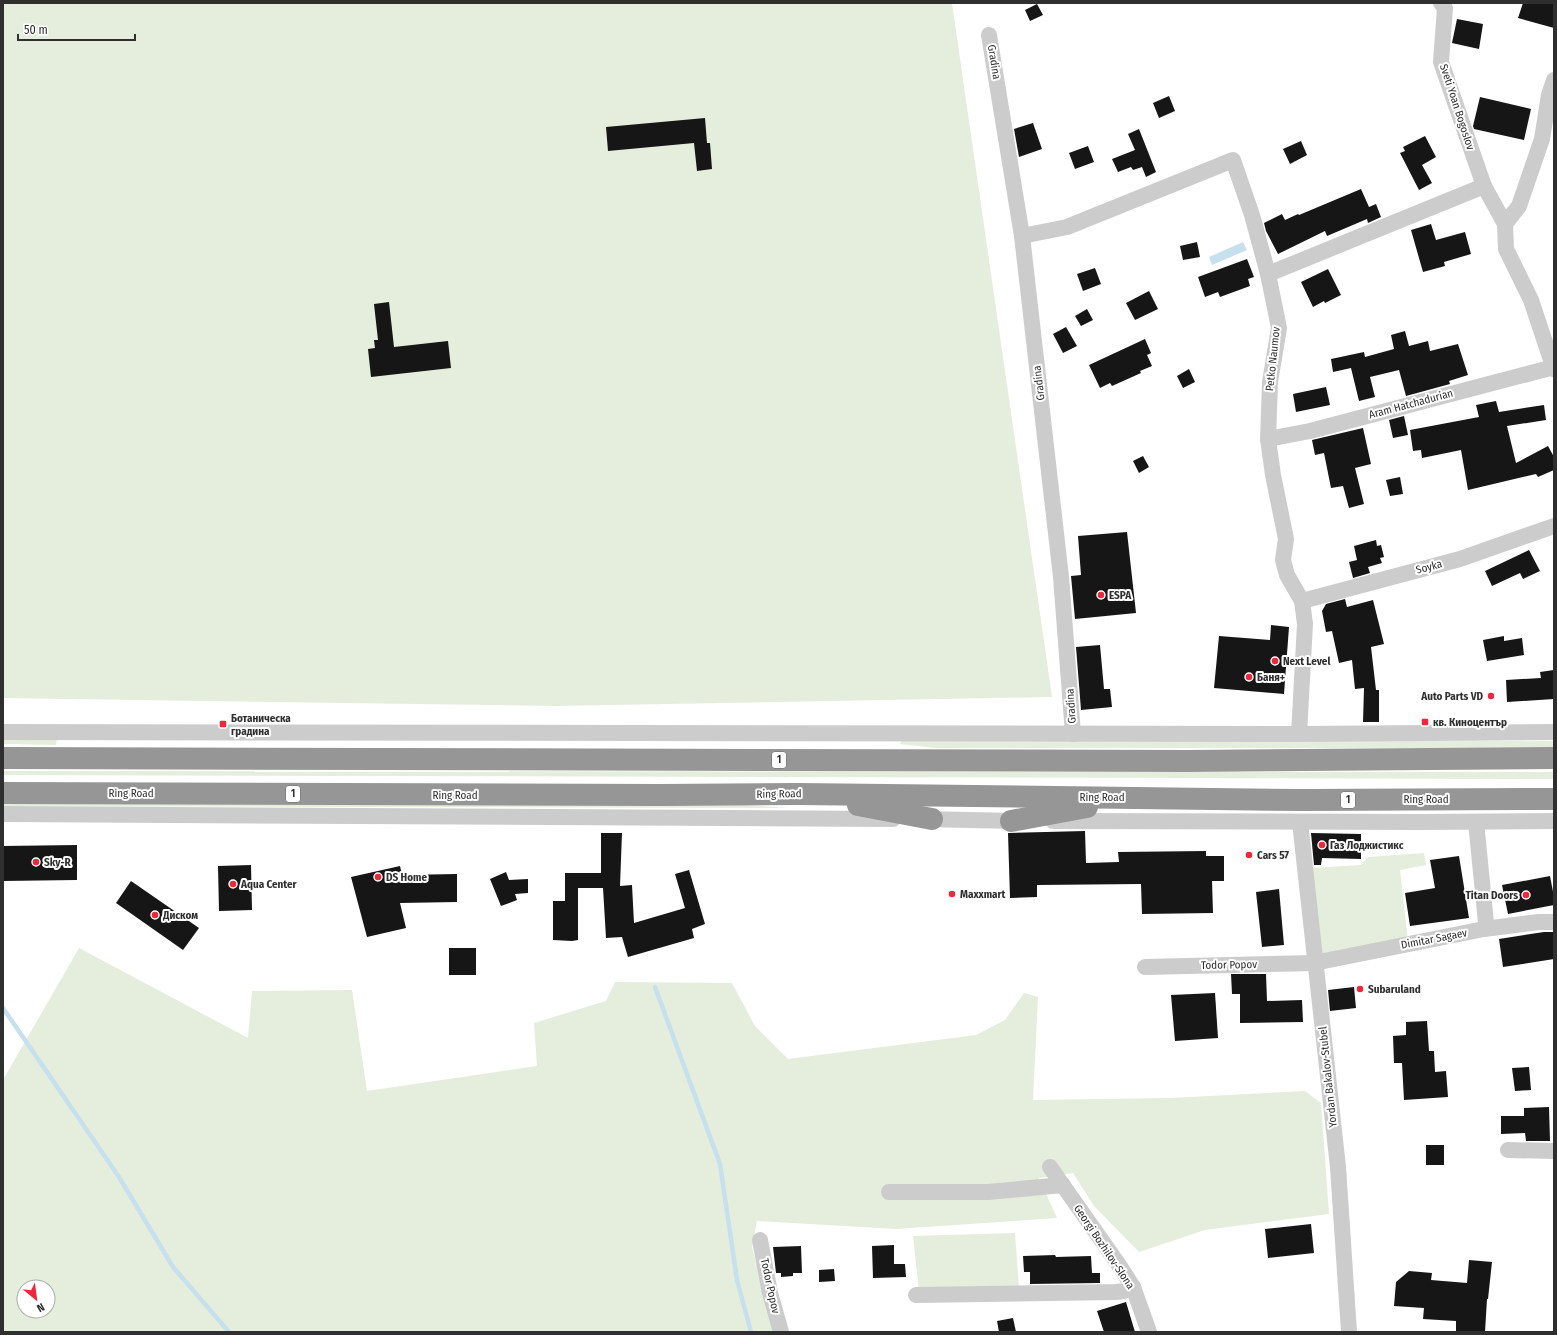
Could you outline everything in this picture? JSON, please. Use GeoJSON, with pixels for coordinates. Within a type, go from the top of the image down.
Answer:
{"type":"FeatureCollection","features":[{"type":"Feature","properties":{"kind":"highway","name":"1"},"geometry":{"type":"LineString","coordinates":[[3,758],[1187,761],[1554,758]]}},
{"type":"Feature","properties":{"kind":"highway","name":"Ring Road"},"geometry":{"type":"LineString","coordinates":[[3,793],[798,794],[1301,800],[1554,799]]}},
{"type":"Feature","properties":{"kind":"highway"},"geometry":{"type":"LineString","coordinates":[[798,794],[932,819]]}},
{"type":"Feature","properties":{"kind":"highway"},"geometry":{"type":"LineString","coordinates":[[1011,820],[1141,798]]}},
{"type":"Feature","properties":{"kind":"street","name":"Sveti Yoan Bogoslov"},"geometry":{"type":"LineString","coordinates":[[1441,3],[1444,8],[1441,62],[1484,186],[1505,224]]}},
{"type":"Feature","properties":{"kind":"street","name":"Gradina"},"geometry":{"type":"LineString","coordinates":[[989,35],[1022,236],[1061,577],[1073,734]]}},
{"type":"Feature","properties":{"kind":"street"},"geometry":{"type":"LineString","coordinates":[[1554,80],[1549,95],[1542,139],[1519,206],[1505,224],[1506,249],[1531,300],[1554,368]]}},
{"type":"Feature","properties":{"kind":"street","name":"Petko Naumov"},"geometry":{"type":"LineString","coordinates":[[1022,236],[1067,227],[1233,160],[1252,215],[1268,274],[1278,328],[1270,382],[1268,440],[1273,475],[1286,539],[1283,560],[1287,575],[1302,601],[1305,624],[1299,734]]}},
{"type":"Feature","properties":{"kind":"street"},"geometry":{"type":"LineString","coordinates":[[1268,274],[1484,186]]}},
{"type":"Feature","properties":{"kind":"street","name":"Aram Hatchadurian"},"geometry":{"type":"LineString","coordinates":[[1268,440],[1310,431],[1554,368]]}},
{"type":"Feature","properties":{"kind":"street","name":"Soyka"},"geometry":{"type":"LineString","coordinates":[[1302,601],[1460,559],[1554,526]]}},
{"type":"Feature","properties":{"kind":"street"},"geometry":{"type":"LineString","coordinates":[[3,732],[1073,734],[1554,732]]}},
{"type":"Feature","properties":{"kind":"street"},"geometry":{"type":"LineString","coordinates":[[3,814],[1300,822],[1554,821]]}},
{"type":"Feature","properties":{"kind":"street","name":"Yordan Bakalov-Stubel"},"geometry":{"type":"LineString","coordinates":[[1300,822],[1314,963],[1338,1167],[1349,1332]]}},
{"type":"Feature","properties":{"kind":"street"},"geometry":{"type":"LineString","coordinates":[[1476,822],[1486,923],[1484,929]]}},
{"type":"Feature","properties":{"kind":"street","name":"Dimitar Sagaev"},"geometry":{"type":"LineString","coordinates":[[1314,963],[1484,929],[1539,922],[1554,922]]}},
{"type":"Feature","properties":{"kind":"street","name":"Todor Popov"},"geometry":{"type":"LineString","coordinates":[[1144,967],[1314,963]]}},
{"type":"Feature","properties":{"kind":"street"},"geometry":{"type":"LineString","coordinates":[[1508,1150],[1554,1151]]}},
{"type":"Feature","properties":{"kind":"street","name":"Georgi Bozhilov-Slona"},"geometry":{"type":"LineString","coordinates":[[1050,1167],[1133,1287],[1149,1332]]}},
{"type":"Feature","properties":{"kind":"street"},"geometry":{"type":"LineString","coordinates":[[889,1192],[988,1192],[1063,1185]]}},
{"type":"Feature","properties":{"kind":"street","name":"Todor Popov"},"geometry":{"type":"LineString","coordinates":[[760,1240],[770,1293],[780,1332]]}},
{"type":"Feature","properties":{"kind":"street"},"geometry":{"type":"LineString","coordinates":[[916,1295],[1116,1292],[1124,1291],[1133,1287]]}},
{"type":"Feature","properties":{"kind":"green space"},"geometry":{"type":"Polygon","coordinates":[[[3,3],[952,3],[1052,697],[554,706],[3,698],[3,3]]]}},
{"type":"Feature","properties":{"kind":"green space"},"geometry":{"type":"Polygon","coordinates":[[[3,737],[57,737],[56,745],[3,744],[3,737]]]}},
{"type":"Feature","properties":{"kind":"green space"},"geometry":{"type":"Polygon","coordinates":[[[902,740],[1554,741],[1554,748],[935,748],[900,744],[902,740]]]}},
{"type":"Feature","properties":{"kind":"green space"},"geometry":{"type":"Polygon","coordinates":[[[3,771],[1554,772],[1554,779],[3,775],[3,771]]]}},
{"type":"Feature","properties":{"kind":"green space"},"geometry":{"type":"Polygon","coordinates":[[[3,801],[713,803],[789,808],[3,806],[3,801]]]}},
{"type":"Feature","properties":{"kind":"green space"},"geometry":{"type":"Polygon","coordinates":[[[1424,853],[1426,865],[1400,870],[1408,941],[1321,956],[1311,868],[1361,865],[1368,857],[1424,853]]]}},
{"type":"Feature","properties":{"kind":"green space"},"geometry":{"type":"Polygon","coordinates":[[[79,948],[248,1038],[252,991],[352,990],[367,1091],[537,1066],[534,1023],[606,1001],[615,982],[732,983],[755,1026],[788,1059],[976,1035],[1005,1020],[1024,993],[1038,997],[1033,1100],[1171,1098],[1305,1091],[1321,1103],[1329,1214],[1205,1230],[1139,1252],[1094,1206],[1073,1173],[1039,1178],[1057,1218],[897,1229],[757,1221],[752,1247],[775,1332],[3,1332],[3,1080],[79,948]]]}},
{"type":"Feature","properties":{"kind":"green space"},"geometry":{"type":"Polygon","coordinates":[[[1015,1233],[1019,1288],[919,1291],[913,1236],[1015,1233]]]}},
{"type":"Feature","properties":{"kind":"water"},"geometry":{"type":"Polygon","coordinates":[[[1243,242],[1247,250],[1212,265],[1209,257],[1243,242]]]}},
{"type":"Feature","properties":{"kind":"building"},"geometry":{"type":"Polygon","coordinates":[[[1523,3],[1554,3],[1554,28],[1518,18],[1523,3]]]}},
{"type":"Feature","properties":{"kind":"building"},"geometry":{"type":"Polygon","coordinates":[[[1037,4],[1043,15],[1030,21],[1025,10],[1037,4]]]}},
{"type":"Feature","properties":{"kind":"building"},"geometry":{"type":"Polygon","coordinates":[[[1457,19],[1483,24],[1479,49],[1452,43],[1457,19]]]}},
{"type":"Feature","properties":{"kind":"building"},"geometry":{"type":"Polygon","coordinates":[[[1169,96],[1175,111],[1159,118],[1153,103],[1169,96]]]}},
{"type":"Feature","properties":{"kind":"building"},"geometry":{"type":"Polygon","coordinates":[[[1480,97],[1531,109],[1524,140],[1474,129],[1473,126],[1480,97]]]}},
{"type":"Feature","properties":{"kind":"building"},"geometry":{"type":"Polygon","coordinates":[[[705,118],[707,143],[710,143],[712,169],[697,171],[694,143],[608,151],[606,127],[705,118]]]}},
{"type":"Feature","properties":{"kind":"building"},"geometry":{"type":"Polygon","coordinates":[[[1033,123],[1042,149],[1019,157],[1014,129],[1033,123]]]}},
{"type":"Feature","properties":{"kind":"building"},"geometry":{"type":"Polygon","coordinates":[[[1139,129],[1156,172],[1146,177],[1142,167],[1133,170],[1131,167],[1118,172],[1112,159],[1135,150],[1128,134],[1139,129]]]}},
{"type":"Feature","properties":{"kind":"building"},"geometry":{"type":"Polygon","coordinates":[[[1425,136],[1436,157],[1422,165],[1432,183],[1419,190],[1400,153],[1405,151],[1403,147],[1425,136]]]}},
{"type":"Feature","properties":{"kind":"building"},"geometry":{"type":"Polygon","coordinates":[[[1301,141],[1307,155],[1290,164],[1283,149],[1301,141]]]}},
{"type":"Feature","properties":{"kind":"building"},"geometry":{"type":"Polygon","coordinates":[[[1088,146],[1094,162],[1075,169],[1069,153],[1088,146]]]}},
{"type":"Feature","properties":{"kind":"building"},"geometry":{"type":"Polygon","coordinates":[[[1361,189],[1369,207],[1376,204],[1381,217],[1368,223],[1367,219],[1327,236],[1325,231],[1278,254],[1266,231],[1264,223],[1282,214],[1285,220],[1361,189]]]}},
{"type":"Feature","properties":{"kind":"building"},"geometry":{"type":"Polygon","coordinates":[[[1431,224],[1436,240],[1465,232],[1471,254],[1444,262],[1445,266],[1423,272],[1411,230],[1431,224]]]}},
{"type":"Feature","properties":{"kind":"building"},"geometry":{"type":"Polygon","coordinates":[[[1197,242],[1200,257],[1183,260],[1180,246],[1197,242]]]}},
{"type":"Feature","properties":{"kind":"building"},"geometry":{"type":"Polygon","coordinates":[[[1247,259],[1254,277],[1248,279],[1250,286],[1220,297],[1218,292],[1205,297],[1198,277],[1247,259]]]}},
{"type":"Feature","properties":{"kind":"building"},"geometry":{"type":"Polygon","coordinates":[[[1095,268],[1101,284],[1083,291],[1077,274],[1095,268]]]}},
{"type":"Feature","properties":{"kind":"building"},"geometry":{"type":"Polygon","coordinates":[[[1328,269],[1341,295],[1313,307],[1301,282],[1328,269]]]}},
{"type":"Feature","properties":{"kind":"building"},"geometry":{"type":"Polygon","coordinates":[[[1149,291],[1158,309],[1135,320],[1126,303],[1149,291]]]}},
{"type":"Feature","properties":{"kind":"building"},"geometry":{"type":"Polygon","coordinates":[[[389,302],[394,347],[448,341],[451,368],[371,377],[368,349],[375,348],[374,340],[378,340],[374,304],[389,302]]]}},
{"type":"Feature","properties":{"kind":"building"},"geometry":{"type":"Polygon","coordinates":[[[1087,309],[1093,320],[1081,326],[1075,316],[1087,309]]]}},
{"type":"Feature","properties":{"kind":"building"},"geometry":{"type":"Polygon","coordinates":[[[1066,327],[1077,346],[1063,353],[1053,334],[1066,327]]]}},
{"type":"Feature","properties":{"kind":"building"},"geometry":{"type":"Polygon","coordinates":[[[1405,331],[1409,346],[1428,341],[1430,351],[1458,344],[1468,375],[1449,381],[1450,384],[1406,396],[1399,370],[1370,377],[1375,397],[1359,401],[1351,368],[1333,372],[1331,359],[1364,352],[1365,357],[1394,349],[1391,335],[1405,331]]]}},
{"type":"Feature","properties":{"kind":"building"},"geometry":{"type":"Polygon","coordinates":[[[1145,339],[1151,353],[1147,355],[1152,366],[1140,371],[1141,373],[1112,386],[1110,383],[1100,388],[1089,365],[1145,339]]]}},
{"type":"Feature","properties":{"kind":"building"},"geometry":{"type":"Polygon","coordinates":[[[1189,369],[1195,382],[1183,388],[1177,376],[1189,369]]]}},
{"type":"Feature","properties":{"kind":"building"},"geometry":{"type":"Polygon","coordinates":[[[1326,387],[1330,405],[1296,412],[1293,394],[1326,387]]]}},
{"type":"Feature","properties":{"kind":"building"},"geometry":{"type":"Polygon","coordinates":[[[1496,401],[1499,412],[1544,405],[1546,420],[1507,426],[1516,463],[1548,446],[1554,457],[1554,470],[1538,477],[1536,474],[1468,490],[1461,450],[1422,458],[1421,450],[1413,451],[1410,430],[1479,417],[1476,405],[1496,401]]]}},
{"type":"Feature","properties":{"kind":"building"},"geometry":{"type":"Polygon","coordinates":[[[1404,416],[1408,435],[1393,438],[1389,420],[1404,416]]]}},
{"type":"Feature","properties":{"kind":"building"},"geometry":{"type":"Polygon","coordinates":[[[1363,428],[1371,464],[1355,468],[1364,504],[1349,508],[1343,486],[1331,488],[1324,453],[1315,455],[1312,440],[1363,428]]]}},
{"type":"Feature","properties":{"kind":"building"},"geometry":{"type":"Polygon","coordinates":[[[1143,456],[1149,467],[1139,473],[1133,461],[1143,456]]]}},
{"type":"Feature","properties":{"kind":"building"},"geometry":{"type":"Polygon","coordinates":[[[1400,477],[1403,494],[1390,496],[1386,480],[1400,477]]]}},
{"type":"Feature","properties":{"kind":"building"},"geometry":{"type":"Polygon","coordinates":[[[1127,532],[1136,613],[1075,619],[1071,576],[1081,575],[1078,536],[1127,532]]]}},
{"type":"Feature","properties":{"kind":"building"},"geometry":{"type":"Polygon","coordinates":[[[1376,540],[1377,546],[1381,545],[1384,557],[1380,558],[1382,563],[1368,567],[1370,573],[1353,578],[1349,562],[1357,560],[1354,546],[1376,540]]]}},
{"type":"Feature","properties":{"kind":"building"},"geometry":{"type":"Polygon","coordinates":[[[1529,550],[1540,571],[1523,579],[1520,573],[1492,586],[1485,571],[1529,550]]]}},
{"type":"Feature","properties":{"kind":"building"},"geometry":{"type":"Polygon","coordinates":[[[1345,599],[1347,607],[1373,600],[1384,644],[1371,647],[1376,690],[1379,690],[1379,722],[1363,722],[1364,688],[1355,689],[1352,660],[1339,663],[1332,631],[1326,632],[1322,611],[1326,604],[1345,599]]]}},
{"type":"Feature","properties":{"kind":"building"},"geometry":{"type":"Polygon","coordinates":[[[1271,625],[1289,627],[1284,694],[1214,688],[1219,636],[1270,640],[1271,625]]]}},
{"type":"Feature","properties":{"kind":"building"},"geometry":{"type":"Polygon","coordinates":[[[1504,636],[1504,641],[1522,638],[1524,655],[1487,661],[1483,640],[1504,636]]]}},
{"type":"Feature","properties":{"kind":"building"},"geometry":{"type":"Polygon","coordinates":[[[1100,645],[1104,689],[1110,689],[1112,707],[1081,710],[1076,647],[1100,645]]]}},
{"type":"Feature","properties":{"kind":"building"},"geometry":{"type":"Polygon","coordinates":[[[1554,670],[1554,699],[1507,702],[1506,680],[1541,678],[1540,672],[1554,670]]]}},
{"type":"Feature","properties":{"kind":"building"},"geometry":{"type":"Polygon","coordinates":[[[1085,831],[1086,863],[1119,862],[1118,852],[1206,851],[1206,856],[1224,856],[1224,881],[1212,881],[1213,913],[1142,914],[1141,884],[1037,885],[1037,897],[1010,898],[1008,833],[1085,831]]]}},
{"type":"Feature","properties":{"kind":"building"},"geometry":{"type":"Polygon","coordinates":[[[601,833],[622,833],[620,886],[632,885],[634,923],[685,908],[675,874],[689,870],[705,924],[692,929],[694,938],[628,957],[622,937],[606,938],[603,888],[578,888],[578,940],[553,940],[553,901],[565,901],[565,873],[601,873],[601,833]]]}},
{"type":"Feature","properties":{"kind":"building"},"geometry":{"type":"Polygon","coordinates":[[[1311,833],[1361,834],[1361,859],[1322,858],[1321,865],[1314,865],[1311,833]]]}},
{"type":"Feature","properties":{"kind":"building"},"geometry":{"type":"Polygon","coordinates":[[[77,845],[77,880],[3,881],[3,846],[77,845]]]}},
{"type":"Feature","properties":{"kind":"building"},"geometry":{"type":"Polygon","coordinates":[[[1459,856],[1469,918],[1410,926],[1405,893],[1435,888],[1430,860],[1459,856]]]}},
{"type":"Feature","properties":{"kind":"building"},"geometry":{"type":"Polygon","coordinates":[[[251,865],[252,910],[219,911],[218,866],[251,865]]]}},
{"type":"Feature","properties":{"kind":"building"},"geometry":{"type":"Polygon","coordinates":[[[400,866],[402,875],[457,874],[457,902],[400,903],[406,928],[367,937],[351,877],[400,866]]]}},
{"type":"Feature","properties":{"kind":"building"},"geometry":{"type":"Polygon","coordinates":[[[506,872],[509,880],[528,879],[528,893],[515,894],[517,900],[501,906],[490,879],[506,872]]]}},
{"type":"Feature","properties":{"kind":"building"},"geometry":{"type":"Polygon","coordinates":[[[1550,876],[1554,905],[1508,914],[1502,885],[1550,876]]]}},
{"type":"Feature","properties":{"kind":"building"},"geometry":{"type":"Polygon","coordinates":[[[131,881],[199,928],[183,950],[116,903],[131,881]]]}},
{"type":"Feature","properties":{"kind":"building"},"geometry":{"type":"Polygon","coordinates":[[[1279,889],[1284,945],[1262,947],[1256,892],[1279,889]]]}},
{"type":"Feature","properties":{"kind":"building"},"geometry":{"type":"Polygon","coordinates":[[[1544,932],[1554,932],[1554,959],[1503,967],[1499,939],[1544,932]]]}},
{"type":"Feature","properties":{"kind":"building"},"geometry":{"type":"Polygon","coordinates":[[[449,948],[476,948],[476,975],[449,975],[449,948]]]}},
{"type":"Feature","properties":{"kind":"building"},"geometry":{"type":"Polygon","coordinates":[[[1231,974],[1266,974],[1267,1001],[1302,1000],[1303,1022],[1240,1023],[1240,994],[1232,994],[1231,974]]]}},
{"type":"Feature","properties":{"kind":"building"},"geometry":{"type":"Polygon","coordinates":[[[1354,987],[1356,1008],[1330,1011],[1328,990],[1354,987]]]}},
{"type":"Feature","properties":{"kind":"building"},"geometry":{"type":"Polygon","coordinates":[[[1215,993],[1218,1038],[1175,1041],[1171,995],[1215,993]]]}},
{"type":"Feature","properties":{"kind":"building"},"geometry":{"type":"Polygon","coordinates":[[[1427,1021],[1429,1051],[1434,1051],[1435,1072],[1446,1071],[1448,1097],[1404,1100],[1402,1063],[1394,1063],[1393,1036],[1406,1035],[1406,1022],[1427,1021]]]}},
{"type":"Feature","properties":{"kind":"building"},"geometry":{"type":"Polygon","coordinates":[[[1529,1067],[1531,1090],[1515,1091],[1512,1068],[1529,1067]]]}},
{"type":"Feature","properties":{"kind":"building"},"geometry":{"type":"Polygon","coordinates":[[[1549,1107],[1550,1141],[1526,1141],[1525,1133],[1501,1134],[1501,1116],[1524,1116],[1524,1108],[1549,1107]]]}},
{"type":"Feature","properties":{"kind":"building"},"geometry":{"type":"Polygon","coordinates":[[[1426,1145],[1444,1145],[1444,1165],[1426,1165],[1426,1145]]]}},
{"type":"Feature","properties":{"kind":"building"},"geometry":{"type":"Polygon","coordinates":[[[1311,1224],[1314,1253],[1268,1258],[1265,1229],[1311,1224]]]}},
{"type":"Feature","properties":{"kind":"building"},"geometry":{"type":"Polygon","coordinates":[[[894,1245],[894,1264],[905,1264],[906,1277],[873,1278],[872,1246],[894,1245]]]}},
{"type":"Feature","properties":{"kind":"building"},"geometry":{"type":"Polygon","coordinates":[[[801,1246],[802,1273],[793,1273],[793,1276],[781,1277],[781,1273],[776,1273],[773,1247],[801,1246]]]}},
{"type":"Feature","properties":{"kind":"building"},"geometry":{"type":"Polygon","coordinates":[[[1055,1255],[1056,1257],[1091,1256],[1092,1273],[1100,1273],[1100,1283],[1030,1284],[1030,1272],[1024,1272],[1023,1256],[1055,1255]]]}},
{"type":"Feature","properties":{"kind":"building"},"geometry":{"type":"Polygon","coordinates":[[[1469,1260],[1492,1262],[1487,1299],[1485,1332],[1456,1332],[1456,1321],[1423,1319],[1424,1308],[1394,1306],[1396,1282],[1409,1271],[1432,1273],[1431,1280],[1467,1283],[1469,1260]]]}},
{"type":"Feature","properties":{"kind":"building"},"geometry":{"type":"Polygon","coordinates":[[[834,1269],[835,1281],[819,1282],[819,1270],[834,1269]]]}},
{"type":"Feature","properties":{"kind":"building"},"geometry":{"type":"Polygon","coordinates":[[[1126,1302],[1135,1332],[1104,1332],[1097,1311],[1126,1302]]]}},
{"type":"Feature","properties":{"kind":"building"},"geometry":{"type":"Polygon","coordinates":[[[1013,1318],[1016,1332],[999,1332],[997,1321],[1013,1318]]]}},
{"type":"Feature","properties":{"kind":"waterway"},"geometry":{"type":"LineString","coordinates":[[655,987],[720,1164],[737,1280],[751,1332]]}},
{"type":"Feature","properties":{"kind":"waterway"},"geometry":{"type":"LineString","coordinates":[[3,1008],[119,1177],[173,1267],[229,1332]]}},
{"type":"Feature","properties":{"kind":"place","name":"ESPA"},"geometry":{"type":"Point","coordinates":[1101,595]}},
{"type":"Feature","properties":{"kind":"place","name":"Next Level"},"geometry":{"type":"Point","coordinates":[1275,661]}},
{"type":"Feature","properties":{"kind":"place","name":"Баня+"},"geometry":{"type":"Point","coordinates":[1249,677]}},
{"type":"Feature","properties":{"kind":"place","name":"Auto Parts VD"},"geometry":{"type":"Point","coordinates":[1491,696]}},
{"type":"Feature","properties":{"kind":"place","name":"кв. Киноцентър"},"geometry":{"type":"Point","coordinates":[1425,722]}},
{"type":"Feature","properties":{"kind":"place","name":"Ботаническа градина"},"geometry":{"type":"Point","coordinates":[223,724]}},
{"type":"Feature","properties":{"kind":"place","name":"Газ Лоджистикс"},"geometry":{"type":"Point","coordinates":[1322,845]}},
{"type":"Feature","properties":{"kind":"place","name":"Cars 57"},"geometry":{"type":"Point","coordinates":[1249,855]}},
{"type":"Feature","properties":{"kind":"place","name":"Sky-R"},"geometry":{"type":"Point","coordinates":[36,862]}},
{"type":"Feature","properties":{"kind":"place","name":"DS Home"},"geometry":{"type":"Point","coordinates":[378,877]}},
{"type":"Feature","properties":{"kind":"place","name":"Aqua Center"},"geometry":{"type":"Point","coordinates":[233,884]}},
{"type":"Feature","properties":{"kind":"place","name":"Maxxmart"},"geometry":{"type":"Point","coordinates":[952,894]}},
{"type":"Feature","properties":{"kind":"place","name":"Titan Doors"},"geometry":{"type":"Point","coordinates":[1526,895]}},
{"type":"Feature","properties":{"kind":"place","name":"Диском"},"geometry":{"type":"Point","coordinates":[155,915]}},
{"type":"Feature","properties":{"kind":"place","name":"Subaruland"},"geometry":{"type":"Point","coordinates":[1360,989]}}]}
